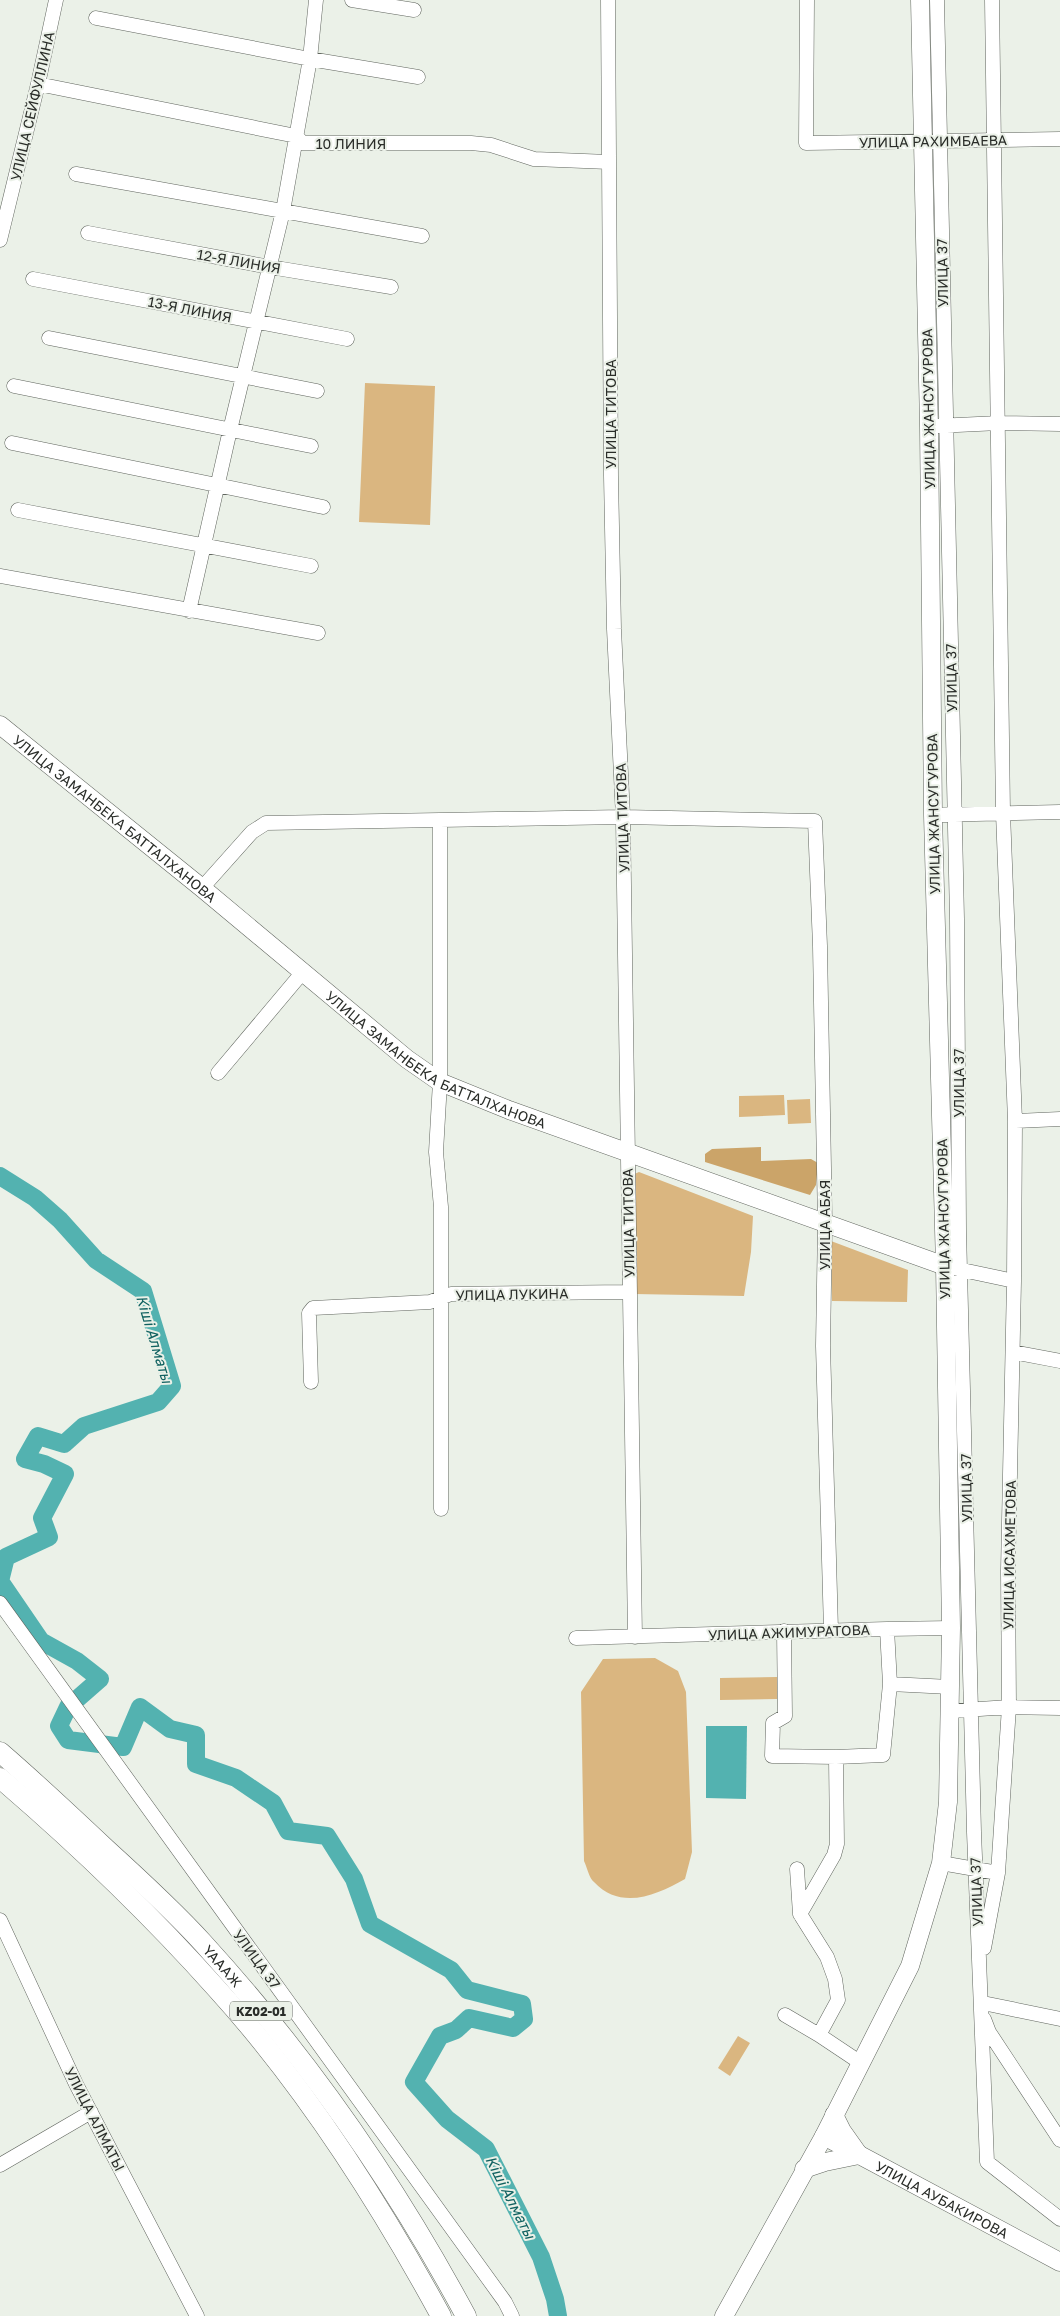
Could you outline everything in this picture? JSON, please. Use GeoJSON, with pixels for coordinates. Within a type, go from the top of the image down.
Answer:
{"type":"FeatureCollection","features":[{"type":"Feature","properties":{"kind":"highway","name":"ҮАААЖ"},"geometry":{"type":"LineString","coordinates":[[0,1752],[163,1902],[227,1969],[266,2017],[371,2156],[414,2225],[466,2316]]}},
{"type":"Feature","properties":{"kind":"highway","name":"ҮАААЖ"},"geometry":{"type":"LineString","coordinates":[[0,1778],[121,1890],[200,1970],[237,2012],[315,2113],[344,2156],[398,2240],[441,2316]]}},
{"type":"Feature","properties":{"kind":"main road","name":"УЛИЦА ЖАНСУГУРОВА"},"geometry":{"type":"LineString","coordinates":[[724,2316],[824,2136],[910,1966],[941,1863],[948,1802],[950,1628],[945,1266],[933,814],[929,427],[920,0]]}},
{"type":"Feature","properties":{"kind":"main road","name":"УЛИЦА ЗАМАНБЕКА БАТТАЛХАНОВА"},"geometry":{"type":"LineString","coordinates":[[0,725],[202,888],[407,1059],[440,1082],[627,1154],[945,1266]]}},
{"type":"Feature","properties":{"kind":"main road"},"geometry":{"type":"LineString","coordinates":[[804,2169],[825,2162],[859,2155],[842,2131],[834,2115]]}},
{"type":"Feature","properties":{"kind":"main road","name":"УЛИЦА АУБАКИРОВА"},"geometry":{"type":"LineString","coordinates":[[824,2136],[1060,2262]]}},
{"type":"Feature","properties":{"kind":"street","name":"УЛИЦА СЕЙФУЛЛИНА"},"geometry":{"type":"LineString","coordinates":[[0,240],[38,84],[56,0]]}},
{"type":"Feature","properties":{"kind":"street"},"geometry":{"type":"LineString","coordinates":[[189,611],[216,486],[283,211],[310,59],[316,0]]}},
{"type":"Feature","properties":{"kind":"street"},"geometry":{"type":"LineString","coordinates":[[352,0],[414,10]]}},
{"type":"Feature","properties":{"kind":"street","name":"УЛИЦА ТИТОВА"},"geometry":{"type":"LineString","coordinates":[[608,0],[614,620],[623,817],[635,1637]]}},
{"type":"Feature","properties":{"kind":"street","name":"УЛИЦА РАХИМБАЕВА"},"geometry":{"type":"LineString","coordinates":[[807,0],[806,142],[1060,139]]}},
{"type":"Feature","properties":{"kind":"street","name":"УЛИЦА 37"},"geometry":{"type":"LineString","coordinates":[[937,0],[957,919],[960,1240],[974,1832],[987,2162],[1060,2219]]}},
{"type":"Feature","properties":{"kind":"street","name":"УЛИЦА ИСАХМЕТОВА"},"geometry":{"type":"LineString","coordinates":[[983,2003],[978,2000],[977,1991],[998,1873],[1009,1707],[1008,1571],[1016,1121],[1002,813],[992,0]]}},
{"type":"Feature","properties":{"kind":"street"},"geometry":{"type":"LineString","coordinates":[[96,18],[418,78]]}},
{"type":"Feature","properties":{"kind":"street","name":"10 ЛИНИЯ"},"geometry":{"type":"LineString","coordinates":[[38,84],[296,136],[303,143],[481,144],[491,145],[534,159],[609,162]]}},
{"type":"Feature","properties":{"kind":"street"},"geometry":{"type":"LineString","coordinates":[[76,174],[422,236]]}},
{"type":"Feature","properties":{"kind":"street","name":"12-Я ЛИНИЯ"},"geometry":{"type":"LineString","coordinates":[[88,233],[390,287]]}},
{"type":"Feature","properties":{"kind":"street","name":"13-Я ЛИНИЯ"},"geometry":{"type":"LineString","coordinates":[[33,279],[347,339]]}},
{"type":"Feature","properties":{"kind":"street"},"geometry":{"type":"LineString","coordinates":[[49,338],[317,391]]}},
{"type":"Feature","properties":{"kind":"street"},"geometry":{"type":"LineString","coordinates":[[14,386],[311,446]]}},
{"type":"Feature","properties":{"kind":"street"},"geometry":{"type":"LineString","coordinates":[[929,427],[998,423],[1060,424]]}},
{"type":"Feature","properties":{"kind":"street"},"geometry":{"type":"LineString","coordinates":[[12,443],[216,486],[323,506]]}},
{"type":"Feature","properties":{"kind":"street"},"geometry":{"type":"LineString","coordinates":[[18,510],[312,566]]}},
{"type":"Feature","properties":{"kind":"street"},"geometry":{"type":"LineString","coordinates":[[0,576],[318,633]]}},
{"type":"Feature","properties":{"kind":"street"},"geometry":{"type":"LineString","coordinates":[[933,814],[1060,812]]}},
{"type":"Feature","properties":{"kind":"street"},"geometry":{"type":"LineString","coordinates":[[202,888],[252,832],[266,822],[623,817]]}},
{"type":"Feature","properties":{"kind":"street","name":"УЛИЦА АБАЯ"},"geometry":{"type":"LineString","coordinates":[[623,817],[815,821],[820,946],[825,1224],[823,1346],[831,1630]]}},
{"type":"Feature","properties":{"kind":"street"},"geometry":{"type":"LineString","coordinates":[[440,820],[440,1082],[436,1152],[441,1207],[441,1509]]}},
{"type":"Feature","properties":{"kind":"street"},"geometry":{"type":"LineString","coordinates":[[218,1074],[302,973]]}},
{"type":"Feature","properties":{"kind":"street"},"geometry":{"type":"LineString","coordinates":[[1016,1121],[1060,1119]]}},
{"type":"Feature","properties":{"kind":"street"},"geometry":{"type":"LineString","coordinates":[[945,1266],[1014,1281]]}},
{"type":"Feature","properties":{"kind":"street","name":"УЛИЦА ЛУКИНА"},"geometry":{"type":"LineString","coordinates":[[311,1382],[309,1313],[313,1308],[430,1302],[451,1294],[629,1292]]}},
{"type":"Feature","properties":{"kind":"street"},"geometry":{"type":"LineString","coordinates":[[1013,1352],[1060,1361]]}},
{"type":"Feature","properties":{"kind":"street","name":"УЛИЦА 37"},"geometry":{"type":"LineString","coordinates":[[0,1603],[493,2286],[512,2316]]}},
{"type":"Feature","properties":{"kind":"street"},"geometry":{"type":"LineString","coordinates":[[887,1629],[950,1628]]}},
{"type":"Feature","properties":{"kind":"street","name":"УЛИЦА АЖИМУРАТОВА"},"geometry":{"type":"LineString","coordinates":[[576,1638],[887,1629],[890,1684],[883,1756],[836,1757]]}},
{"type":"Feature","properties":{"kind":"street"},"geometry":{"type":"LineString","coordinates":[[784,1631],[785,1716],[773,1723],[772,1756],[836,1757],[837,1844],[834,1855],[800,1914]]}},
{"type":"Feature","properties":{"kind":"street"},"geometry":{"type":"LineString","coordinates":[[890,1684],[950,1687]]}},
{"type":"Feature","properties":{"kind":"street"},"geometry":{"type":"LineString","coordinates":[[950,1711],[1009,1707],[1060,1708]]}},
{"type":"Feature","properties":{"kind":"street"},"geometry":{"type":"LineString","coordinates":[[941,1863],[998,1873]]}},
{"type":"Feature","properties":{"kind":"street"},"geometry":{"type":"LineString","coordinates":[[797,1869],[800,1914],[827,1957],[838,2000],[819,2035]]}},
{"type":"Feature","properties":{"kind":"street","name":"УЛИЦА АЛМАТЫ"},"geometry":{"type":"LineString","coordinates":[[0,1920],[91,2112],[197,2316]]}},
{"type":"Feature","properties":{"kind":"street"},"geometry":{"type":"LineString","coordinates":[[1060,2019],[983,2003],[985,2023],[989,2032],[1060,2140]]}},
{"type":"Feature","properties":{"kind":"street"},"geometry":{"type":"LineString","coordinates":[[785,2015],[861,2063]]}},
{"type":"Feature","properties":{"kind":"street"},"geometry":{"type":"LineString","coordinates":[[0,2165],[91,2112]]}},
{"type":"Feature","properties":{"kind":"shaded area"},"geometry":{"type":"Polygon","coordinates":[[[365,383],[435,386],[430,525],[359,522],[365,383]]]}},
{"type":"Feature","properties":{"kind":"shaded area"},"geometry":{"type":"Polygon","coordinates":[[[784,1095],[785,1115],[739,1117],[739,1096],[784,1095]]]}},
{"type":"Feature","properties":{"kind":"shaded area"},"geometry":{"type":"Polygon","coordinates":[[[810,1099],[811,1123],[788,1124],[787,1100],[810,1099]]]}},
{"type":"Feature","properties":{"kind":"shaded area"},"geometry":{"type":"Polygon","coordinates":[[[761,1147],[761,1161],[811,1159],[818,1163],[816,1185],[810,1195],[705,1162],[705,1154],[712,1149],[761,1147]]]}},
{"type":"Feature","properties":{"kind":"shaded area"},"geometry":{"type":"Polygon","coordinates":[[[639,1172],[753,1216],[751,1252],[744,1296],[634,1294],[632,1175],[639,1172]]]}},
{"type":"Feature","properties":{"kind":"shaded area"},"geometry":{"type":"Polygon","coordinates":[[[831,1241],[908,1270],[907,1302],[832,1301],[831,1241]]]}},
{"type":"Feature","properties":{"kind":"shaded area"},"geometry":{"type":"Polygon","coordinates":[[[655,1658],[678,1671],[686,1692],[692,1852],[685,1879],[651,1895],[627,1898],[605,1891],[594,1882],[589,1875],[584,1861],[581,1692],[603,1659],[655,1658]]]}},
{"type":"Feature","properties":{"kind":"shaded area"},"geometry":{"type":"Polygon","coordinates":[[[777,1677],[777,1699],[720,1700],[720,1678],[777,1677]]]}},
{"type":"Feature","properties":{"kind":"shaded area"},"geometry":{"type":"Polygon","coordinates":[[[738,2036],[750,2043],[730,2076],[718,2068],[738,2036]]]}},
{"type":"Feature","properties":{"kind":"water"},"geometry":{"type":"Polygon","coordinates":[[[706,1726],[747,1726],[746,1799],[706,1798],[706,1726]]]}},
{"type":"Feature","properties":{"kind":"waterway","name":"Кіші Алматы"},"geometry":{"type":"LineString","coordinates":[[0,1176],[35,1198],[60,1220],[96,1260],[143,1291],[172,1386],[158,1402],[84,1426],[64,1444],[38,1436],[25,1459],[44,1464],[65,1474],[42,1518],[49,1537],[6,1557],[0,1581],[41,1641],[77,1661],[100,1679],[68,1707],[59,1726],[68,1740],[123,1747],[140,1707],[170,1729],[196,1735],[196,1764],[236,1778],[273,1803],[288,1831],[327,1836],[354,1879],[370,1924],[451,1970],[467,1990],[522,2004],[524,2019],[513,2028],[469,2018],[456,2030],[440,2036],[414,2082],[447,2119],[486,2149],[541,2257],[555,2299],[558,2316]]}}]}
